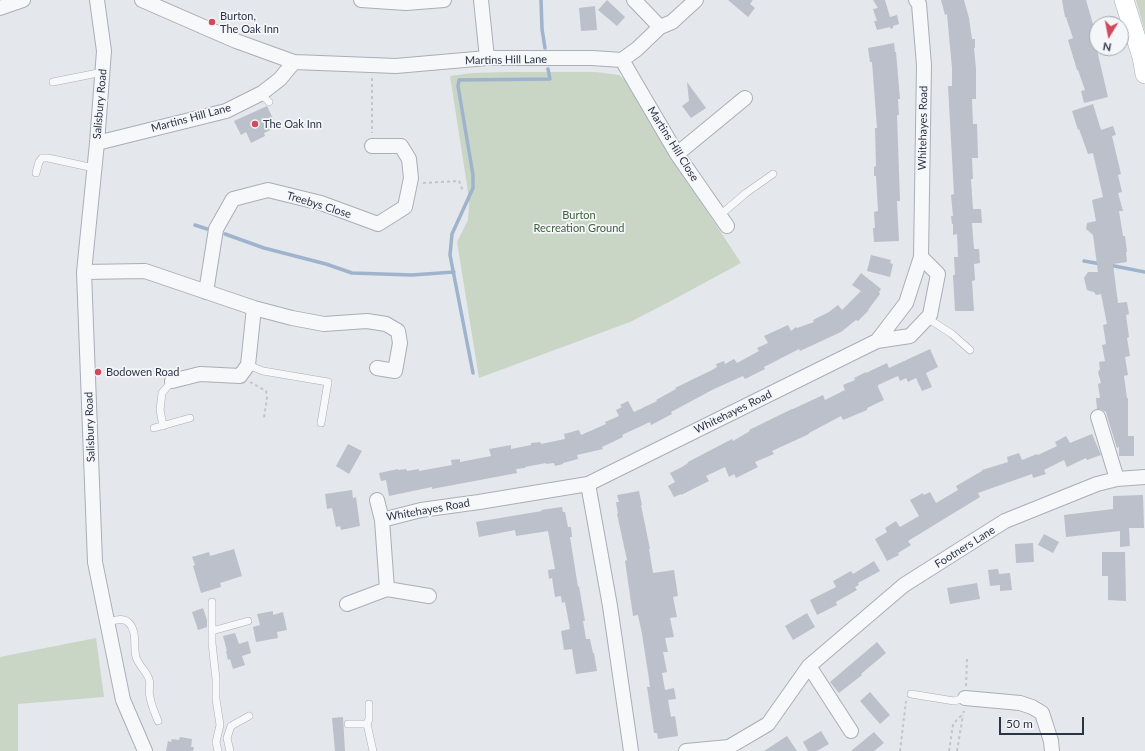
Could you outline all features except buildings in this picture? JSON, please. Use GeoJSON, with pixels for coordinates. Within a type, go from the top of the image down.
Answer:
{"type":"FeatureCollection","features":[{"type":"Feature","properties":{"kind":"main road"},"geometry":{"type":"LineString","coordinates":[[1124,0],[1142,57],[1145,74]]}},
{"type":"Feature","properties":{"kind":"street"},"geometry":{"type":"LineString","coordinates":[[0,8],[23,0]]}},
{"type":"Feature","properties":{"kind":"street","name":"Salisbury Road"},"geometry":{"type":"LineString","coordinates":[[98,0],[104,51],[97,143],[84,272],[95,562],[123,700],[146,751]]}},
{"type":"Feature","properties":{"kind":"street","name":"Martins Hill Lane"},"geometry":{"type":"LineString","coordinates":[[142,0],[236,41],[294,62],[396,66],[487,58],[592,58],[622,60]]}},
{"type":"Feature","properties":{"kind":"street"},"geometry":{"type":"LineString","coordinates":[[361,0],[406,2],[444,0]]}},
{"type":"Feature","properties":{"kind":"street"},"geometry":{"type":"LineString","coordinates":[[481,0],[487,58]]}},
{"type":"Feature","properties":{"kind":"street"},"geometry":{"type":"LineString","coordinates":[[634,0],[660,27]]}},
{"type":"Feature","properties":{"kind":"street"},"geometry":{"type":"LineString","coordinates":[[622,60],[637,49],[660,27],[672,22],[696,0]]}},
{"type":"Feature","properties":{"kind":"street","name":"Whitehayes Road"},"geometry":{"type":"LineString","coordinates":[[877,341],[906,303],[921,257],[924,65],[918,4],[916,0]]}},
{"type":"Feature","properties":{"kind":"street","name":"Martins Hill Close"},"geometry":{"type":"LineString","coordinates":[[622,60],[678,154],[723,221]]}},
{"type":"Feature","properties":{"kind":"street","name":"Martins Hill Lane"},"geometry":{"type":"LineString","coordinates":[[97,143],[226,110],[265,98],[294,62]]}},
{"type":"Feature","properties":{"kind":"street"},"geometry":{"type":"LineString","coordinates":[[678,154],[745,98]]}},
{"type":"Feature","properties":{"kind":"street","name":"Treebys Close"},"geometry":{"type":"LineString","coordinates":[[206,292],[216,229],[233,200],[268,190],[321,203],[378,224],[404,207],[411,178],[409,159],[401,146],[372,146]]}},
{"type":"Feature","properties":{"kind":"street","name":"Whitehayes Road"},"geometry":{"type":"LineString","coordinates":[[377,500],[382,520],[421,510],[588,484],[877,341],[910,336],[930,315],[938,274],[921,257]]}},
{"type":"Feature","properties":{"kind":"street"},"geometry":{"type":"LineString","coordinates":[[84,272],[145,270],[254,308],[292,318],[324,324],[367,322],[386,324],[398,331],[400,343],[395,371],[377,368]]}},
{"type":"Feature","properties":{"kind":"street"},"geometry":{"type":"LineString","coordinates":[[172,381],[200,374],[244,370],[254,308]]}},
{"type":"Feature","properties":{"kind":"street"},"geometry":{"type":"LineString","coordinates":[[1098,417],[1117,479]]}},
{"type":"Feature","properties":{"kind":"street","name":"Footners Lane"},"geometry":{"type":"LineString","coordinates":[[686,751],[730,749],[768,724],[809,666],[904,585],[1005,521],[1097,484],[1117,479],[1145,477]]}},
{"type":"Feature","properties":{"kind":"street"},"geometry":{"type":"LineString","coordinates":[[588,484],[610,606],[632,751]]}},
{"type":"Feature","properties":{"kind":"street"},"geometry":{"type":"LineString","coordinates":[[382,520],[387,589]]}},
{"type":"Feature","properties":{"kind":"street"},"geometry":{"type":"LineString","coordinates":[[347,604],[387,589],[429,596]]}},
{"type":"Feature","properties":{"kind":"street"},"geometry":{"type":"LineString","coordinates":[[809,666],[851,731]]}},
{"type":"Feature","properties":{"kind":"street"},"geometry":{"type":"LineString","coordinates":[[964,705],[1020,703],[1032,707],[1042,713],[1051,741],[1052,751]]}},
{"type":"Feature","properties":{"kind":"lane"},"geometry":{"type":"LineString","coordinates":[[53,82],[102,72]]}},
{"type":"Feature","properties":{"kind":"lane"},"geometry":{"type":"LineString","coordinates":[[36,173],[39,162],[42,158],[94,168]]}},
{"type":"Feature","properties":{"kind":"lane"},"geometry":{"type":"LineString","coordinates":[[723,221],[746,193],[773,174]]}},
{"type":"Feature","properties":{"kind":"lane"},"geometry":{"type":"LineString","coordinates":[[927,318],[952,334],[970,350]]}},
{"type":"Feature","properties":{"kind":"lane"},"geometry":{"type":"LineString","coordinates":[[244,370],[263,371],[328,382],[321,424]]}},
{"type":"Feature","properties":{"kind":"lane"},"geometry":{"type":"LineString","coordinates":[[163,426],[160,410],[162,393],[172,381]]}},
{"type":"Feature","properties":{"kind":"lane"},"geometry":{"type":"LineString","coordinates":[[154,428],[190,418]]}},
{"type":"Feature","properties":{"kind":"lane"},"geometry":{"type":"LineString","coordinates":[[212,602],[212,643],[216,679],[216,699],[220,726],[216,742],[218,751]]}},
{"type":"Feature","properties":{"kind":"lane"},"geometry":{"type":"LineString","coordinates":[[107,622],[122,619],[128,622],[131,627],[134,633],[138,662],[149,680],[149,696],[158,720]]}},
{"type":"Feature","properties":{"kind":"lane"},"geometry":{"type":"LineString","coordinates":[[212,630],[248,621]]}},
{"type":"Feature","properties":{"kind":"lane"},"geometry":{"type":"LineString","coordinates":[[911,694],[954,701],[964,705]]}},
{"type":"Feature","properties":{"kind":"lane"},"geometry":{"type":"LineString","coordinates":[[369,704],[369,719],[367,724],[373,751]]}},
{"type":"Feature","properties":{"kind":"lane"},"geometry":{"type":"LineString","coordinates":[[230,751],[227,738],[231,726],[249,716]]}},
{"type":"Feature","properties":{"kind":"lane"},"geometry":{"type":"LineString","coordinates":[[348,724],[367,724]]}},
{"type":"Feature","properties":{"kind":"path"},"geometry":{"type":"LineString","coordinates":[[372,66],[372,146]]}},
{"type":"Feature","properties":{"kind":"path"},"geometry":{"type":"LineString","coordinates":[[409,184],[459,181],[463,191]]}},
{"type":"Feature","properties":{"kind":"path"},"geometry":{"type":"LineString","coordinates":[[244,370],[266,391],[267,398],[264,418]]}},
{"type":"Feature","properties":{"kind":"path"},"geometry":{"type":"LineString","coordinates":[[900,751],[906,699],[911,694]]}},
{"type":"Feature","properties":{"kind":"path"},"geometry":{"type":"LineString","coordinates":[[957,751],[964,705]]}},
{"type":"Feature","properties":{"kind":"green space"},"geometry":{"type":"Polygon","coordinates":[[[1136,0],[1145,0],[1145,32],[1136,0]]]}},
{"type":"Feature","properties":{"kind":"green space","name":"Burton Recreation Ground"},"geometry":{"type":"Polygon","coordinates":[[[596,72],[619,75],[626,81],[672,158],[741,263],[630,322],[479,378],[457,242],[468,220],[469,206],[450,76],[473,73],[596,72]]]}},
{"type":"Feature","properties":{"kind":"green space"},"geometry":{"type":"Polygon","coordinates":[[[96,638],[104,697],[18,704],[18,751],[0,751],[0,657],[96,638]]]}},
{"type":"Feature","properties":{"kind":"waterway"},"geometry":{"type":"LineString","coordinates":[[541,0],[542,29],[545,48]]}},
{"type":"Feature","properties":{"kind":"waterway"},"geometry":{"type":"LineString","coordinates":[[473,373],[450,255],[452,234],[473,188],[473,175],[458,86],[459,80],[550,79],[548,69]]}},
{"type":"Feature","properties":{"kind":"waterway"},"geometry":{"type":"LineString","coordinates":[[195,225],[207,229]]}},
{"type":"Feature","properties":{"kind":"waterway"},"geometry":{"type":"LineString","coordinates":[[225,234],[264,248],[326,264],[352,273],[412,275],[454,272]]}},
{"type":"Feature","properties":{"kind":"waterway"},"geometry":{"type":"LineString","coordinates":[[1084,261],[1101,264]]}},
{"type":"Feature","properties":{"kind":"waterway"},"geometry":{"type":"LineString","coordinates":[[1109,265],[1145,272]]}},
{"type":"Feature","properties":{"kind":"place","name":"Burton, The Oak Inn"},"geometry":{"type":"Point","coordinates":[212,22]}},
{"type":"Feature","properties":{"kind":"place","name":"The Oak Inn"},"geometry":{"type":"Point","coordinates":[255,124]}},
{"type":"Feature","properties":{"kind":"place","name":"Bodowen Road"},"geometry":{"type":"Point","coordinates":[98,372]}}]}
